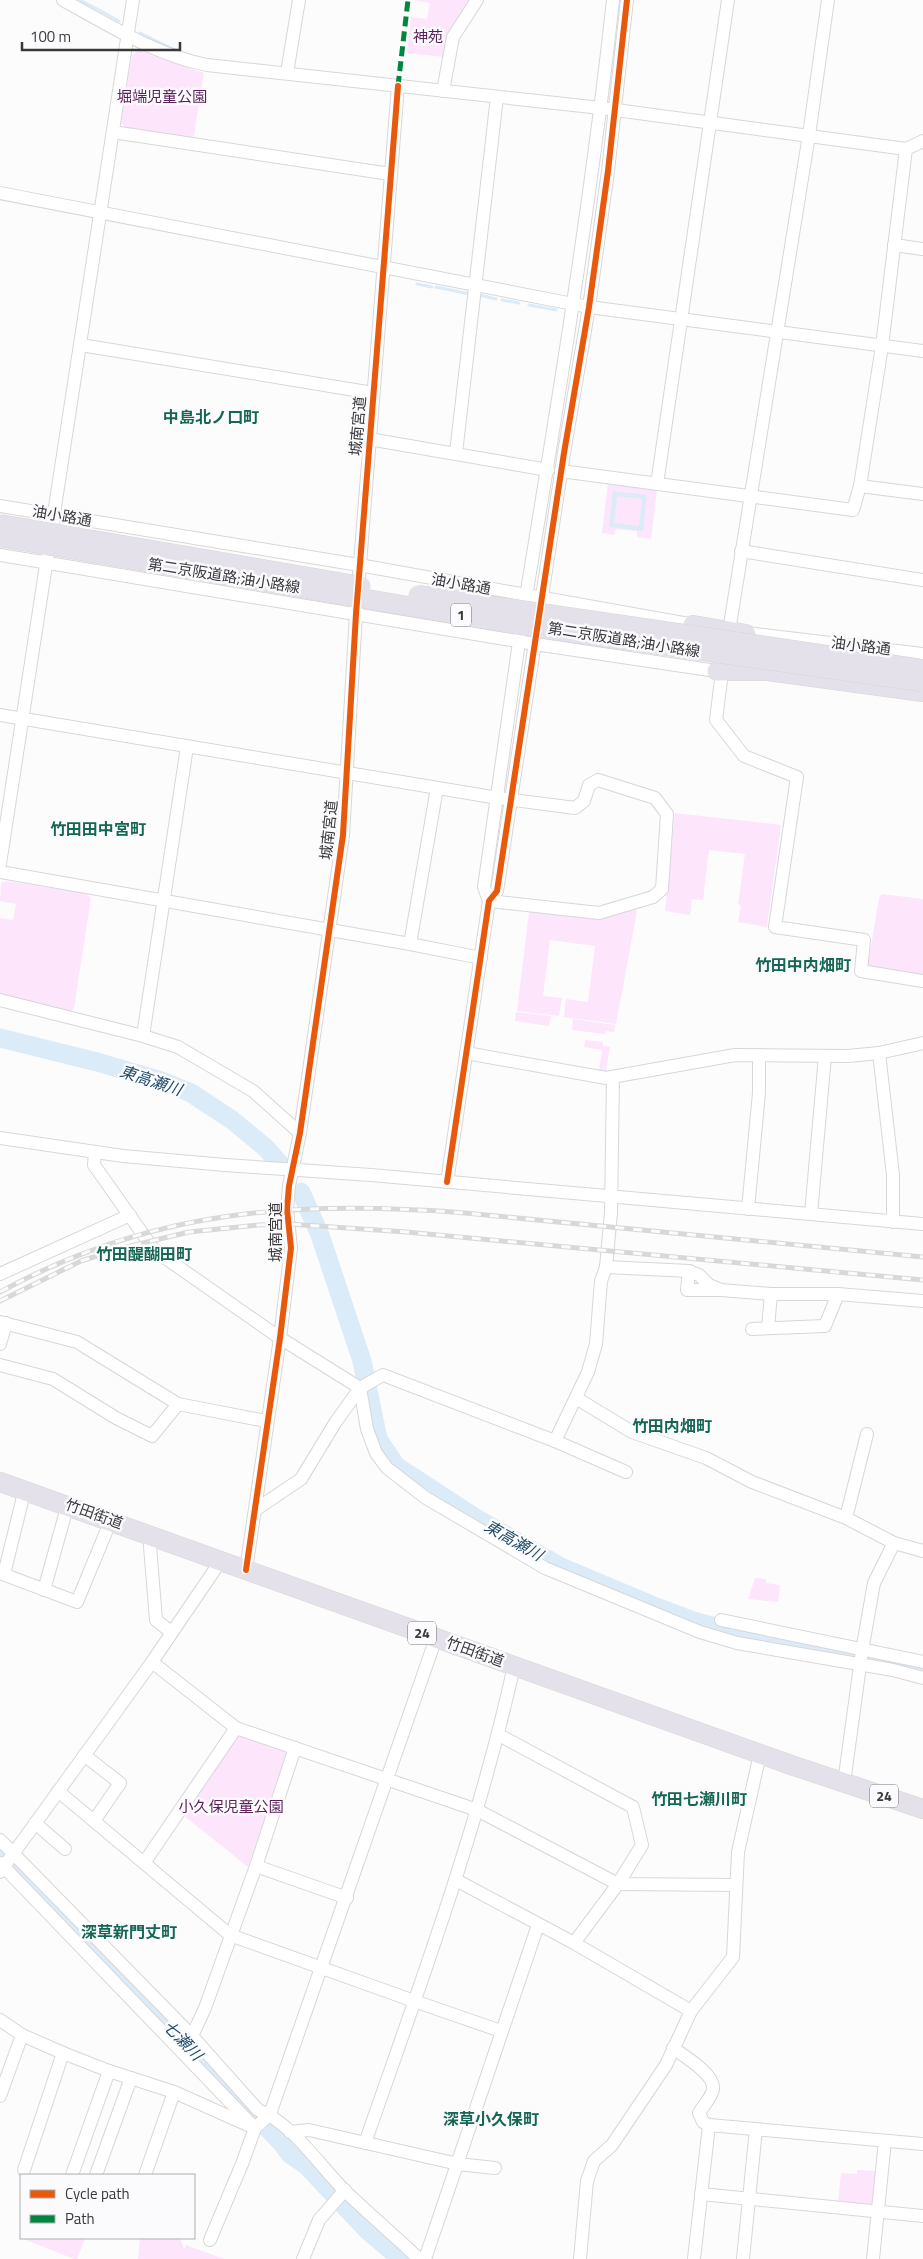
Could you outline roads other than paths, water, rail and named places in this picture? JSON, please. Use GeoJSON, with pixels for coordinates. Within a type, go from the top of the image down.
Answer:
{"type":"FeatureCollection","features":[{"type":"Feature","properties":{"kind":"highway","name":"第二京阪道路;油小路線"},"geometry":{"type":"LineString","coordinates":[[0,524],[533,613],[923,669]]}},
{"type":"Feature","properties":{"kind":"highway","name":"第二京阪道路;油小路線"},"geometry":{"type":"LineString","coordinates":[[0,538],[541,628],[923,682]]}},
{"type":"Feature","properties":{"kind":"highway"},"geometry":{"type":"LineString","coordinates":[[0,546],[47,559]]}},
{"type":"Feature","properties":{"kind":"highway"},"geometry":{"type":"LineString","coordinates":[[693,625],[923,661]]}},
{"type":"Feature","properties":{"kind":"highway"},"geometry":{"type":"LineString","coordinates":[[720,671],[768,671],[923,692]]}},
{"type":"Feature","properties":{"kind":"highway","name":"竹田街道"},"geometry":{"type":"LineString","coordinates":[[0,1482],[68,1504],[220,1562],[844,1784],[923,1809]]}},
{"type":"Feature","properties":{"kind":"street"},"geometry":{"type":"LineString","coordinates":[[63,0],[127,36],[171,56],[193,63],[602,108],[906,149],[923,141]]}},
{"type":"Feature","properties":{"kind":"street"},"geometry":{"type":"LineString","coordinates":[[0,864],[47,559],[52,515],[81,345],[133,0]]}},
{"type":"Feature","properties":{"kind":"street"},"geometry":{"type":"LineString","coordinates":[[287,73],[299,0]]}},
{"type":"Feature","properties":{"kind":"street"},"geometry":{"type":"LineString","coordinates":[[442,91],[453,37],[477,0]]}},
{"type":"Feature","properties":{"kind":"street"},"geometry":{"type":"LineString","coordinates":[[490,901],[484,887],[519,642],[574,305],[602,108],[613,0]]}},
{"type":"Feature","properties":{"kind":"street"},"geometry":{"type":"LineString","coordinates":[[447,1182],[490,901],[497,891],[561,471],[589,307],[615,110],[627,0]]}},
{"type":"Feature","properties":{"kind":"street"},"geometry":{"type":"LineString","coordinates":[[657,484],[728,0]]}},
{"type":"Feature","properties":{"kind":"street"},"geometry":{"type":"LineString","coordinates":[[729,631],[778,330],[828,0]]}},
{"type":"Feature","properties":{"kind":"street","name":"城南宮道"},"geometry":{"type":"LineString","coordinates":[[246,1570],[266,1421],[280,1338],[291,1248],[287,1209],[289,1186],[294,1170],[300,1133],[342,835],[359,565],[398,86]]}},
{"type":"Feature","properties":{"kind":"street"},"geometry":{"type":"LineString","coordinates":[[456,453],[497,97]]}},
{"type":"Feature","properties":{"kind":"street"},"geometry":{"type":"LineString","coordinates":[[113,132],[390,174]]}},
{"type":"Feature","properties":{"kind":"street"},"geometry":{"type":"LineString","coordinates":[[561,471],[853,510],[860,486],[882,346],[906,149]]}},
{"type":"Feature","properties":{"kind":"street"},"geometry":{"type":"LineString","coordinates":[[0,193],[574,305],[778,330],[923,351]]}},
{"type":"Feature","properties":{"kind":"street"},"geometry":{"type":"LineString","coordinates":[[894,245],[923,249]]}},
{"type":"Feature","properties":{"kind":"street"},"geometry":{"type":"LineString","coordinates":[[81,345],[373,393]]}},
{"type":"Feature","properties":{"kind":"street"},"geometry":{"type":"LineString","coordinates":[[369,439],[548,470]]}},
{"type":"Feature","properties":{"kind":"street"},"geometry":{"type":"LineString","coordinates":[[860,486],[923,494]]}},
{"type":"Feature","properties":{"kind":"street","name":"油小路通"},"geometry":{"type":"LineString","coordinates":[[0,506],[359,565],[729,631],[923,654]]}},
{"type":"Feature","properties":{"kind":"street"},"geometry":{"type":"LineString","coordinates":[[741,551],[923,580]]}},
{"type":"Feature","properties":{"kind":"street"},"geometry":{"type":"LineString","coordinates":[[0,555],[47,559],[134,578],[519,642],[923,698]]}},
{"type":"Feature","properties":{"kind":"street"},"geometry":{"type":"LineString","coordinates":[[720,671],[716,720],[744,756],[797,777],[775,927],[864,940],[862,971],[923,982]]}},
{"type":"Feature","properties":{"kind":"street"},"geometry":{"type":"LineString","coordinates":[[0,715],[498,798],[575,808],[584,801],[589,785],[598,780],[655,798],[667,814],[662,889],[653,897],[599,913],[490,901]]}},
{"type":"Feature","properties":{"kind":"street"},"geometry":{"type":"LineString","coordinates":[[143,1036],[187,747]]}},
{"type":"Feature","properties":{"kind":"street"},"geometry":{"type":"LineString","coordinates":[[410,944],[437,788]]}},
{"type":"Feature","properties":{"kind":"street"},"geometry":{"type":"LineString","coordinates":[[0,872],[481,958]]}},
{"type":"Feature","properties":{"kind":"street"},"geometry":{"type":"LineString","coordinates":[[0,1000],[143,1036],[178,1047],[253,1091],[300,1133]]}},
{"type":"Feature","properties":{"kind":"street"},"geometry":{"type":"LineString","coordinates":[[466,1053],[606,1078],[735,1055],[825,1056],[879,1052],[923,1043]]}},
{"type":"Feature","properties":{"kind":"street"},"geometry":{"type":"LineString","coordinates":[[879,1052],[893,1175],[893,1222]]}},
{"type":"Feature","properties":{"kind":"street"},"geometry":{"type":"LineString","coordinates":[[748,1209],[759,1093],[759,1055]]}},
{"type":"Feature","properties":{"kind":"street"},"geometry":{"type":"LineString","coordinates":[[810,1214],[825,1056]]}},
{"type":"Feature","properties":{"kind":"street"},"geometry":{"type":"LineString","coordinates":[[555,1441],[588,1372],[596,1344],[601,1281],[606,1267],[611,1196],[613,1077]]}},
{"type":"Feature","properties":{"kind":"street"},"geometry":{"type":"LineString","coordinates":[[0,1138],[95,1152],[923,1224]]}},
{"type":"Feature","properties":{"kind":"street"},"geometry":{"type":"LineString","coordinates":[[95,1152],[94,1165],[154,1250],[280,1338],[361,1387]]}},
{"type":"Feature","properties":{"kind":"street"},"geometry":{"type":"LineString","coordinates":[[0,1274],[130,1215]]}},
{"type":"Feature","properties":{"kind":"street"},"geometry":{"type":"LineString","coordinates":[[606,1267],[689,1271],[698,1275],[709,1285],[721,1290]]}},
{"type":"Feature","properties":{"kind":"street"},"geometry":{"type":"LineString","coordinates":[[689,1271],[687,1290],[721,1290],[771,1294],[838,1294],[923,1301]]}},
{"type":"Feature","properties":{"kind":"street"},"geometry":{"type":"LineString","coordinates":[[768,1328],[771,1294]]}},
{"type":"Feature","properties":{"kind":"street"},"geometry":{"type":"LineString","coordinates":[[752,1329],[824,1326],[838,1294]]}},
{"type":"Feature","properties":{"kind":"street"},"geometry":{"type":"LineString","coordinates":[[0,1344],[3,1322],[77,1342],[178,1404],[266,1421]]}},
{"type":"Feature","properties":{"kind":"street"},"geometry":{"type":"LineString","coordinates":[[0,1365],[53,1379],[116,1418],[152,1436],[178,1404]]}},
{"type":"Feature","properties":{"kind":"street"},"geometry":{"type":"LineString","coordinates":[[255,1510],[301,1479],[335,1423],[361,1387],[383,1375],[555,1441],[626,1472]]}},
{"type":"Feature","properties":{"kind":"street"},"geometry":{"type":"LineString","coordinates":[[361,1387],[367,1429],[376,1453],[387,1468],[426,1498],[545,1568],[710,1635],[770,1649],[923,1662]]}},
{"type":"Feature","properties":{"kind":"street"},"geometry":{"type":"LineString","coordinates":[[576,1398],[632,1432],[706,1458],[752,1482],[846,1518],[894,1543],[923,1551]]}},
{"type":"Feature","properties":{"kind":"street"},"geometry":{"type":"LineString","coordinates":[[846,1518],[867,1434]]}},
{"type":"Feature","properties":{"kind":"street"},"geometry":{"type":"LineString","coordinates":[[25,1489],[2,1573],[44,1590],[78,1602],[112,1520]]}},
{"type":"Feature","properties":{"kind":"street"},"geometry":{"type":"LineString","coordinates":[[44,1590],[68,1504]]}},
{"type":"Feature","properties":{"kind":"street"},"geometry":{"type":"LineString","coordinates":[[149,1534],[156,1620],[171,1632]]}},
{"type":"Feature","properties":{"kind":"street"},"geometry":{"type":"LineString","coordinates":[[844,1784],[874,1584],[894,1543]]}},
{"type":"Feature","properties":{"kind":"street"},"geometry":{"type":"LineString","coordinates":[[5,1862],[152,1662],[220,1562]]}},
{"type":"Feature","properties":{"kind":"street"},"geometry":{"type":"LineString","coordinates":[[721,1620],[784,1634],[862,1656],[923,1678]]}},
{"type":"Feature","properties":{"kind":"street"},"geometry":{"type":"LineString","coordinates":[[210,2240],[262,2122],[322,1968],[436,1638]]}},
{"type":"Feature","properties":{"kind":"street"},"geometry":{"type":"LineString","coordinates":[[152,1662],[236,1728],[388,1778],[477,1810],[618,1884],[736,1885]]}},
{"type":"Feature","properties":{"kind":"street"},"geometry":{"type":"LineString","coordinates":[[365,2142],[456,1880],[499,1735],[514,1666]]}},
{"type":"Feature","properties":{"kind":"street"},"geometry":{"type":"LineString","coordinates":[[144,1863],[236,1728]]}},
{"type":"Feature","properties":{"kind":"street"},"geometry":{"type":"LineString","coordinates":[[499,1735],[632,1807],[642,1846],[618,1884],[574,1943]]}},
{"type":"Feature","properties":{"kind":"street"},"geometry":{"type":"LineString","coordinates":[[192,2036],[205,2008],[256,1866],[294,1748]]}},
{"type":"Feature","properties":{"kind":"street"},"geometry":{"type":"LineString","coordinates":[[580,2259],[588,2181],[594,2161],[612,2145],[666,2065],[691,2011],[732,1957],[738,1852],[760,1754]]}},
{"type":"Feature","properties":{"kind":"street"},"geometry":{"type":"LineString","coordinates":[[84,1755],[120,1783],[94,1821]]}},
{"type":"Feature","properties":{"kind":"street"},"geometry":{"type":"LineString","coordinates":[[58,1791],[230,1935],[501,2031]]}},
{"type":"Feature","properties":{"kind":"street"},"geometry":{"type":"LineString","coordinates":[[35,1823],[65,1849]]}},
{"type":"Feature","properties":{"kind":"street"},"geometry":{"type":"LineString","coordinates":[[0,1840],[5,1862],[262,2122]]}},
{"type":"Feature","properties":{"kind":"street"},"geometry":{"type":"LineString","coordinates":[[5,1862],[192,2036],[258,2110],[262,2122]]}},
{"type":"Feature","properties":{"kind":"street"},"geometry":{"type":"LineString","coordinates":[[256,1866],[347,1898]]}},
{"type":"Feature","properties":{"kind":"street"},"geometry":{"type":"LineString","coordinates":[[456,1880],[574,1943],[691,2011]]}},
{"type":"Feature","properties":{"kind":"street"},"geometry":{"type":"LineString","coordinates":[[425,2259],[538,1925]]}},
{"type":"Feature","properties":{"kind":"street"},"geometry":{"type":"LineString","coordinates":[[0,2020],[22,2035],[109,2071],[290,2132],[309,2130],[458,2164],[495,2168]]}},
{"type":"Feature","properties":{"kind":"street"},"geometry":{"type":"LineString","coordinates":[[0,2096],[22,2035]]}},
{"type":"Feature","properties":{"kind":"street"},"geometry":{"type":"LineString","coordinates":[[673,2048],[707,2073],[712,2083],[713,2090],[699,2113],[703,2122],[710,2125],[923,2144]]}},
{"type":"Feature","properties":{"kind":"street"},"geometry":{"type":"LineString","coordinates":[[24,2170],[63,2053]]}},
{"type":"Feature","properties":{"kind":"street"},"geometry":{"type":"LineString","coordinates":[[72,2174],[109,2071]]}},
{"type":"Feature","properties":{"kind":"street"},"geometry":{"type":"LineString","coordinates":[[96,2174],[131,2078]]}},
{"type":"Feature","properties":{"kind":"street"},"geometry":{"type":"LineString","coordinates":[[144,2174],[174,2092]]}},
{"type":"Feature","properties":{"kind":"street"},"geometry":{"type":"LineString","coordinates":[[694,2259],[710,2125]]}},
{"type":"Feature","properties":{"kind":"street"},"geometry":{"type":"LineString","coordinates":[[743,2259],[756,2129]]}},
{"type":"Feature","properties":{"kind":"street"},"geometry":{"type":"LineString","coordinates":[[290,2132],[343,2192],[419,2259]]}},
{"type":"Feature","properties":{"kind":"street"},"geometry":{"type":"LineString","coordinates":[[872,2259],[885,2141]]}},
{"type":"Feature","properties":{"kind":"street"},"geometry":{"type":"LineString","coordinates":[[303,2259],[319,2220],[343,2192]]}},
{"type":"Feature","properties":{"kind":"street"},"geometry":{"type":"LineString","coordinates":[[701,2194],[923,2216]]}},
{"type":"Feature","properties":{"kind":"water"},"geometry":{"type":"Polygon","coordinates":[[[613,491],[647,495],[643,531],[609,527],[613,491]],[[617,496],[614,523],[639,526],[642,499],[617,496]]]}},
{"type":"Feature","properties":{"kind":"waterway"},"geometry":{"type":"LineString","coordinates":[[80,0],[119,21]]}},
{"type":"Feature","properties":{"kind":"waterway"},"geometry":{"type":"LineString","coordinates":[[140,33],[175,50]]}},
{"type":"Feature","properties":{"kind":"waterway"},"geometry":{"type":"LineString","coordinates":[[417,284],[432,287]]}},
{"type":"Feature","properties":{"kind":"waterway"},"geometry":{"type":"LineString","coordinates":[[436,287],[470,294]]}},
{"type":"Feature","properties":{"kind":"waterway"},"geometry":{"type":"LineString","coordinates":[[479,295],[496,299]]}},
{"type":"Feature","properties":{"kind":"waterway"},"geometry":{"type":"LineString","coordinates":[[502,300],[519,303]]}},
{"type":"Feature","properties":{"kind":"waterway"},"geometry":{"type":"LineString","coordinates":[[529,305],[556,310]]}},
{"type":"Feature","properties":{"kind":"waterway","name":"東高瀬川"},"geometry":{"type":"LineString","coordinates":[[0,1038],[97,1062],[162,1081],[191,1093],[232,1120],[266,1148],[280,1164]]}},
{"type":"Feature","properties":{"kind":"waterway","name":"東高瀬川"},"geometry":{"type":"LineString","coordinates":[[301,1192],[320,1235],[362,1361],[378,1439],[396,1466],[474,1517],[561,1567],[656,1607],[693,1621],[756,1638],[821,1648],[902,1665],[923,1672]]}},
{"type":"Feature","properties":{"kind":"waterway","name":"七瀬川"},"geometry":{"type":"LineString","coordinates":[[0,1850],[52,1907],[281,2142],[290,2154],[307,2166],[367,2230],[401,2259]]}},
{"type":"Feature","properties":{"kind":"railway"},"geometry":{"type":"LineString","coordinates":[[0,1292],[57,1264],[113,1243],[169,1227],[226,1216],[284,1210],[342,1208],[403,1209],[465,1213],[923,1257]]}},
{"type":"Feature","properties":{"kind":"railway"},"geometry":{"type":"LineString","coordinates":[[0,1301],[81,1261],[122,1248],[189,1232],[289,1224],[406,1232],[923,1280]]}},
{"type":"Feature","properties":{"kind":"district","name":"中島北ノ口町"},"geometry":{"type":"Point","coordinates":[211,417]}},
{"type":"Feature","properties":{"kind":"district","name":"竹田田中宮町"},"geometry":{"type":"Point","coordinates":[98,829]}},
{"type":"Feature","properties":{"kind":"district","name":"竹田中内畑町"},"geometry":{"type":"Point","coordinates":[803,965]}},
{"type":"Feature","properties":{"kind":"district","name":"竹田醍醐田町"},"geometry":{"type":"Point","coordinates":[144,1254]}},
{"type":"Feature","properties":{"kind":"district","name":"竹田内畑町"},"geometry":{"type":"Point","coordinates":[672,1426]}},
{"type":"Feature","properties":{"kind":"district","name":"竹田七瀬川町"},"geometry":{"type":"Point","coordinates":[699,1799]}},
{"type":"Feature","properties":{"kind":"district","name":"深草新門丈町"},"geometry":{"type":"Point","coordinates":[129,1932]}},
{"type":"Feature","properties":{"kind":"district","name":"深草小久保町"},"geometry":{"type":"Point","coordinates":[491,2119]}},
{"type":"Feature","properties":{"kind":"park label","name":"神苑"},"geometry":{"type":"Point","coordinates":[428,37]}},
{"type":"Feature","properties":{"kind":"park label","name":"堀端児童公園"},"geometry":{"type":"Point","coordinates":[162,97]}},
{"type":"Feature","properties":{"kind":"park label","name":"小久保児童公園"},"geometry":{"type":"Point","coordinates":[231,1807]}}]}
